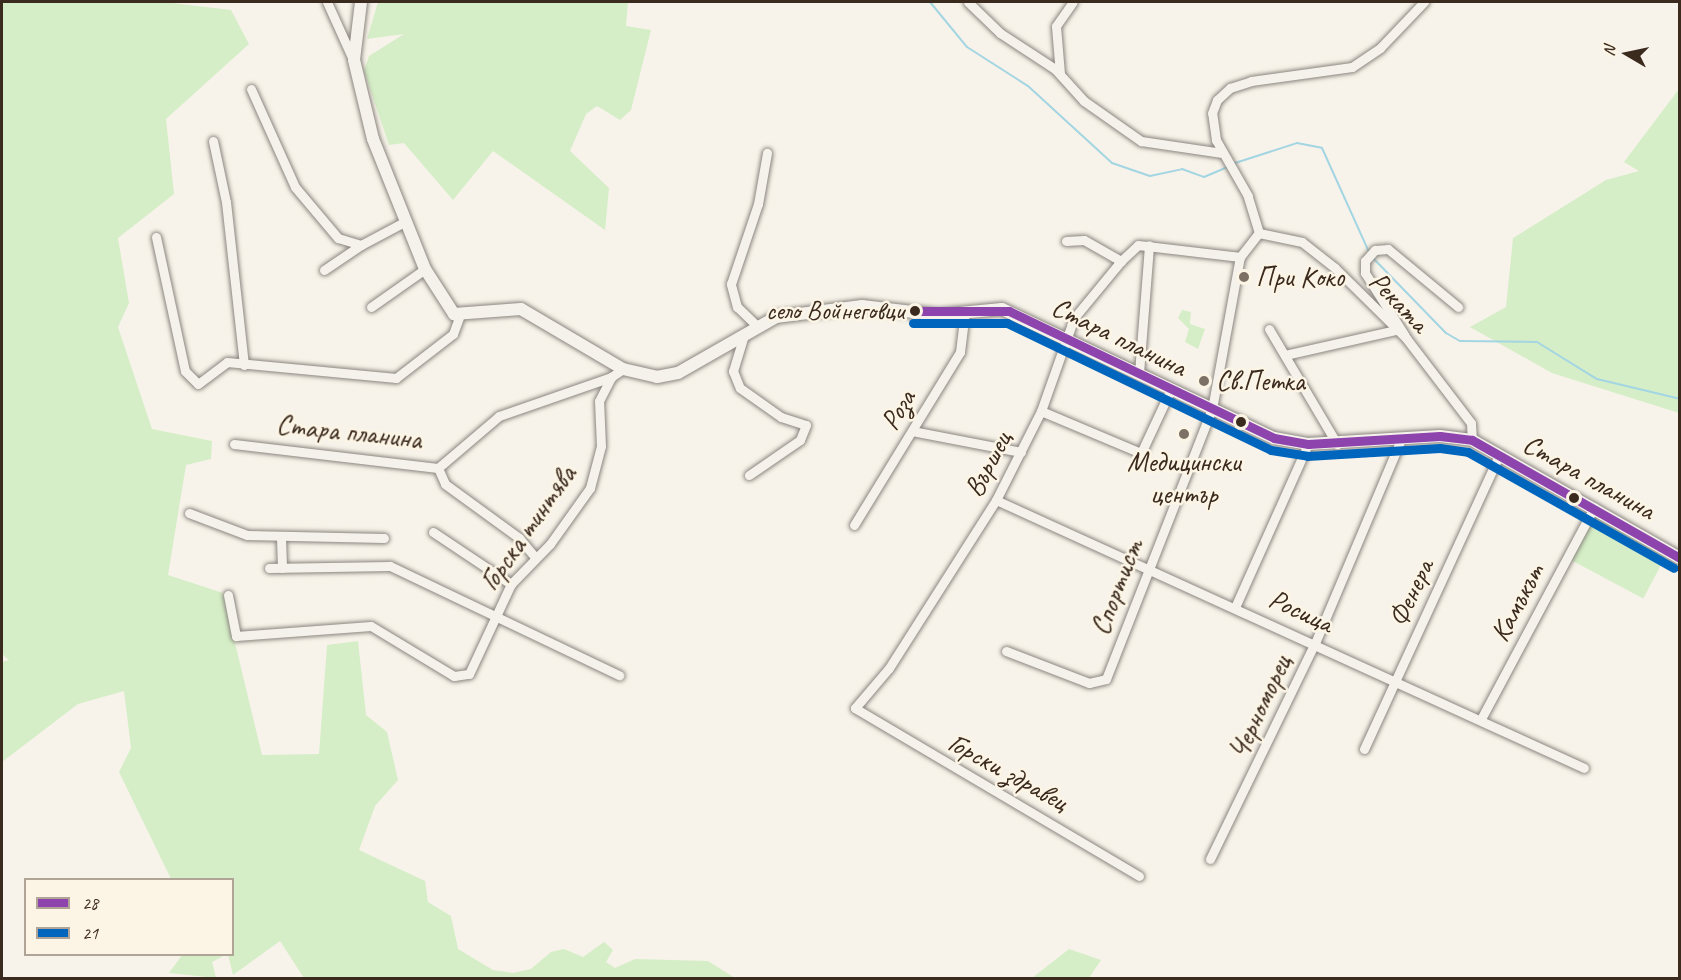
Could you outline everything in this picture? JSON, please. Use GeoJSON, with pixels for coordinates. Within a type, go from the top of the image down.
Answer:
{"type":"FeatureCollection","features":[{"type":"Feature","properties":{"kind":"street"},"geometry":{"type":"LineString","coordinates":[[156,237],[171,322],[189,378],[203,383],[224,363],[396,378],[453,334],[460,315],[447,308],[425,269],[404,222],[373,139],[355,64],[327,2]]}},
{"type":"Feature","properties":{"kind":"street"},"geometry":{"type":"LineString","coordinates":[[355,64],[361,2]]}},
{"type":"Feature","properties":{"kind":"street"},"geometry":{"type":"LineString","coordinates":[[968,2],[1000,33],[1060,74],[1089,105],[1147,144],[1227,161]]}},
{"type":"Feature","properties":{"kind":"street"},"geometry":{"type":"LineString","coordinates":[[1060,74],[1056,26],[1073,2]]}},
{"type":"Feature","properties":{"kind":"street"},"geometry":{"type":"LineString","coordinates":[[1259,233],[1248,196],[1227,161],[1212,113],[1230,88],[1352,67],[1380,48],[1424,2]]}},
{"type":"Feature","properties":{"kind":"street"},"geometry":{"type":"LineString","coordinates":[[251,89],[295,187],[338,238],[361,245]]}},
{"type":"Feature","properties":{"kind":"street"},"geometry":{"type":"LineString","coordinates":[[213,141],[226,202],[243,365]]}},
{"type":"Feature","properties":{"kind":"street"},"geometry":{"type":"LineString","coordinates":[[757,326],[737,307],[731,284],[758,204],[767,153]]}},
{"type":"Feature","properties":{"kind":"street"},"geometry":{"type":"LineString","coordinates":[[324,270],[361,245],[404,222]]}},
{"type":"Feature","properties":{"kind":"street","name":"Спортист"},"geometry":{"type":"LineString","coordinates":[[1006,651],[1100,683],[1106,679],[1212,410],[1240,257],[1259,233]]}},
{"type":"Feature","properties":{"kind":"street","name":"Реката"},"geometry":{"type":"LineString","coordinates":[[1259,233],[1294,239],[1320,254],[1406,338],[1471,423],[1472,440]]}},
{"type":"Feature","properties":{"kind":"street"},"geometry":{"type":"LineString","coordinates":[[1066,241],[1084,240],[1121,261]]}},
{"type":"Feature","properties":{"kind":"street","name":"Вършец"},"geometry":{"type":"LineString","coordinates":[[855,708],[889,668],[996,500],[1041,411],[1065,336],[1135,245],[1149,245]]}},
{"type":"Feature","properties":{"kind":"street"},"geometry":{"type":"LineString","coordinates":[[1139,374],[1149,245],[1240,257]]}},
{"type":"Feature","properties":{"kind":"street"},"geometry":{"type":"LineString","coordinates":[[1406,338],[1365,273],[1372,253],[1388,249],[1458,308]]}},
{"type":"Feature","properties":{"kind":"street"},"geometry":{"type":"LineString","coordinates":[[371,307],[425,269]]}},
{"type":"Feature","properties":{"kind":"street","name":"Стара планина"},"geometry":{"type":"LineString","coordinates":[[460,315],[498,306],[521,309],[623,369],[657,377],[678,373],[776,316],[862,306],[965,313],[1002,309],[1065,336],[1212,410],[1274,438],[1308,444],[1440,436],[1472,440],[1594,507],[1680,558]]}},
{"type":"Feature","properties":{"kind":"street","name":"Роза"},"geometry":{"type":"LineString","coordinates":[[854,525],[960,352],[965,313]]}},
{"type":"Feature","properties":{"kind":"street"},"geometry":{"type":"LineString","coordinates":[[1269,329],[1337,444]]}},
{"type":"Feature","properties":{"kind":"street"},"geometry":{"type":"LineString","coordinates":[[1285,355],[1396,330]]}},
{"type":"Feature","properties":{"kind":"street"},"geometry":{"type":"LineString","coordinates":[[744,335],[733,371],[740,388],[781,417],[806,425],[800,440],[749,475]]}},
{"type":"Feature","properties":{"kind":"street"},"geometry":{"type":"LineString","coordinates":[[611,377],[623,369]]}},
{"type":"Feature","properties":{"kind":"street","name":"Стара планина"},"geometry":{"type":"LineString","coordinates":[[234,444],[438,468],[499,416],[611,377]]}},
{"type":"Feature","properties":{"kind":"street","name":"Горска тинтява"},"geometry":{"type":"LineString","coordinates":[[228,595],[236,636],[371,626],[463,677],[483,652],[495,615],[511,584],[590,488],[601,446],[597,413],[611,377]]}},
{"type":"Feature","properties":{"kind":"street"},"geometry":{"type":"LineString","coordinates":[[1041,411],[1141,453],[1171,389]]}},
{"type":"Feature","properties":{"kind":"street"},"geometry":{"type":"LineString","coordinates":[[912,431],[1020,452]]}},
{"type":"Feature","properties":{"kind":"street","name":"Черноморец"},"geometry":{"type":"LineString","coordinates":[[1210,859],[1315,643],[1401,439]]}},
{"type":"Feature","properties":{"kind":"street"},"geometry":{"type":"LineString","coordinates":[[1236,605],[1308,444]]}},
{"type":"Feature","properties":{"kind":"street","name":"Фенера"},"geometry":{"type":"LineString","coordinates":[[1364,749],[1499,455]]}},
{"type":"Feature","properties":{"kind":"street"},"geometry":{"type":"LineString","coordinates":[[438,468],[445,484],[519,538],[535,557]]}},
{"type":"Feature","properties":{"kind":"street","name":"Росица"},"geometry":{"type":"LineString","coordinates":[[996,500],[1236,605],[1584,768]]}},
{"type":"Feature","properties":{"kind":"street","name":"Камъкът"},"geometry":{"type":"LineString","coordinates":[[1481,719],[1594,507]]}},
{"type":"Feature","properties":{"kind":"street"},"geometry":{"type":"LineString","coordinates":[[189,513],[246,536],[384,538]]}},
{"type":"Feature","properties":{"kind":"street"},"geometry":{"type":"LineString","coordinates":[[433,532],[511,584]]}},
{"type":"Feature","properties":{"kind":"street"},"geometry":{"type":"LineString","coordinates":[[281,538],[282,568]]}},
{"type":"Feature","properties":{"kind":"street"},"geometry":{"type":"LineString","coordinates":[[268,568],[390,566],[619,675]]}},
{"type":"Feature","properties":{"kind":"street","name":"Горски здравец"},"geometry":{"type":"LineString","coordinates":[[855,708],[1139,876]]}},
{"type":"Feature","properties":{"kind":"green space"},"geometry":{"type":"Polygon","coordinates":[[[2,2],[164,2],[231,10],[249,44],[166,119],[174,194],[118,238],[129,303],[118,327],[152,429],[212,441],[211,459],[186,465],[168,575],[223,593],[262,755],[319,754],[327,645],[358,641],[366,715],[387,732],[398,780],[375,806],[359,850],[425,881],[428,902],[451,916],[458,949],[493,970],[513,973],[531,969],[551,952],[564,949],[583,957],[604,942],[613,950],[606,962],[615,968],[635,959],[708,961],[735,978],[304,978],[280,941],[233,975],[228,956],[234,956],[234,878],[171,878],[119,772],[131,748],[124,691],[78,704],[2,762],[2,662],[9,660],[2,654],[2,2]]]}},
{"type":"Feature","properties":{"kind":"green space"},"geometry":{"type":"Polygon","coordinates":[[[378,2],[628,2],[626,26],[651,30],[631,110],[620,120],[597,106],[586,114],[570,151],[609,188],[605,230],[493,151],[453,200],[404,143],[389,145],[364,71],[369,56],[404,34],[367,39],[378,2]]]}},
{"type":"Feature","properties":{"kind":"green space"},"geometry":{"type":"Polygon","coordinates":[[[1679,89],[1679,413],[1552,373],[1470,327],[1506,307],[1513,238],[1606,180],[1639,171],[1624,162],[1679,89]]]}},
{"type":"Feature","properties":{"kind":"green space"},"geometry":{"type":"Polygon","coordinates":[[[1182,310],[1191,312],[1190,324],[1205,329],[1198,349],[1185,342],[1189,329],[1178,318],[1182,310]]]}},
{"type":"Feature","properties":{"kind":"green space"},"geometry":{"type":"Polygon","coordinates":[[[1593,514],[1667,553],[1643,598],[1569,559],[1593,514]]]}},
{"type":"Feature","properties":{"kind":"green space"},"geometry":{"type":"Polygon","coordinates":[[[1069,949],[1101,960],[1089,978],[1032,978],[1069,949]]]}},
{"type":"Feature","properties":{"kind":"green space"},"geometry":{"type":"Polygon","coordinates":[[[181,956],[223,956],[212,962],[216,978],[169,973],[181,956]]]}},
{"type":"Feature","properties":{"kind":"waterway"},"geometry":{"type":"LineString","coordinates":[[930,2],[967,47],[1028,86],[1112,163],[1150,176],[1182,169],[1204,177],[1227,167]]}},
{"type":"Feature","properties":{"kind":"waterway"},"geometry":{"type":"LineString","coordinates":[[1232,164],[1297,143],[1322,148],[1369,252]]}},
{"type":"Feature","properties":{"kind":"waterway"},"geometry":{"type":"LineString","coordinates":[[1372,257],[1446,333],[1460,341],[1537,342],[1597,379],[1680,399]]}},
{"type":"Feature","properties":{"kind":"transit line","name":"28"},"geometry":{"type":"LineString","coordinates":[[915,311],[1009,311],[1274,438],[1308,444],[1440,436],[1472,440],[1680,558]]}},
{"type":"Feature","properties":{"kind":"transit line","name":"21"},"geometry":{"type":"LineString","coordinates":[[913,323],[1007,323],[1271,450],[1307,456],[1440,448],[1468,452],[1674,568]]}},
{"type":"Feature","properties":{"kind":"place","name":"При Коко"},"geometry":{"type":"Point","coordinates":[1244,277]}},
{"type":"Feature","properties":{"kind":"place","name":"село Войнеговци"},"geometry":{"type":"Point","coordinates":[915,311]}},
{"type":"Feature","properties":{"kind":"place","name":"Св.Петка"},"geometry":{"type":"Point","coordinates":[1204,381]}},
{"type":"Feature","properties":{"kind":"place","name":"Медицински център"},"geometry":{"type":"Point","coordinates":[1184,434]}}]}
